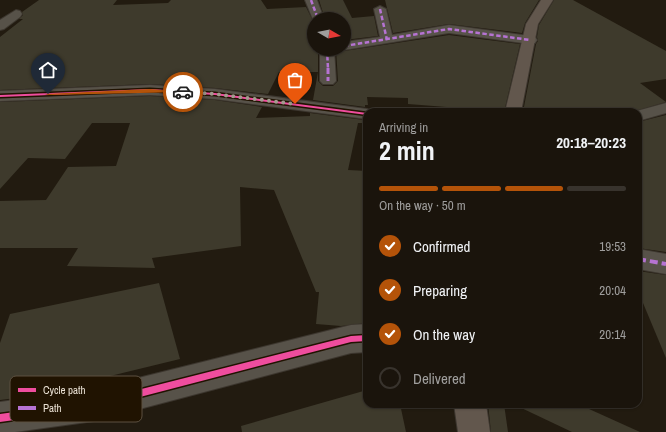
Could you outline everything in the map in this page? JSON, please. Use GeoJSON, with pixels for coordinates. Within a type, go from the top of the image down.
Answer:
{"type":"FeatureCollection","features":[{"type":"Feature","properties":{"kind":"main road"},"geometry":{"type":"LineString","coordinates":[[514,108],[530,40],[532,24],[547,0]]}},
{"type":"Feature","properties":{"kind":"main road"},"geometry":{"type":"LineString","coordinates":[[471,408],[474,432]]}},
{"type":"Feature","properties":{"kind":"street"},"geometry":{"type":"LineString","coordinates":[[311,0],[315,12]]}},
{"type":"Feature","properties":{"kind":"street"},"geometry":{"type":"LineString","coordinates":[[380,9],[387,40]]}},
{"type":"Feature","properties":{"kind":"street"},"geometry":{"type":"LineString","coordinates":[[0,16],[16,14],[0,26]]}},
{"type":"Feature","properties":{"kind":"street"},"geometry":{"type":"LineString","coordinates":[[351,45],[449,29],[530,40]]}},
{"type":"Feature","properties":{"kind":"street"},"geometry":{"type":"LineString","coordinates":[[327,56],[328,81]]}},
{"type":"Feature","properties":{"kind":"street"},"geometry":{"type":"LineString","coordinates":[[0,96],[164,91],[215,94],[363,113]]}},
{"type":"Feature","properties":{"kind":"street"},"geometry":{"type":"LineString","coordinates":[[642,115],[666,108]]}},
{"type":"Feature","properties":{"kind":"street"},"geometry":{"type":"LineString","coordinates":[[642,260],[666,264]]}},
{"type":"Feature","properties":{"kind":"street"},"geometry":{"type":"LineString","coordinates":[[142,393],[351,339],[363,338]]}},
{"type":"Feature","properties":{"kind":"street"},"geometry":{"type":"LineString","coordinates":[[0,418],[10,417]]}},
{"type":"Feature","properties":{"kind":"building"},"geometry":{"type":"Polygon","coordinates":[[[39,0],[117,0],[113,5],[168,3],[171,0],[261,0],[267,9],[306,7],[308,12],[307,12],[307,56],[318,56],[318,72],[279,72],[268,94],[215,88],[150,84],[0,90],[0,37],[23,19],[19,19],[23,15],[22,12],[39,0]]]}},
{"type":"Feature","properties":{"kind":"building"},"geometry":{"type":"Polygon","coordinates":[[[319,0],[343,0],[349,12],[323,12],[319,0]]]}},
{"type":"Feature","properties":{"kind":"building"},"geometry":{"type":"Polygon","coordinates":[[[385,0],[539,0],[525,23],[522,33],[449,24],[393,33],[385,0]]]}},
{"type":"Feature","properties":{"kind":"building"},"geometry":{"type":"Polygon","coordinates":[[[554,0],[573,0],[666,51],[666,79],[640,83],[666,102],[642,109],[524,108],[536,44],[538,41],[537,37],[539,25],[554,0]]]}},
{"type":"Feature","properties":{"kind":"building"},"geometry":{"type":"Polygon","coordinates":[[[351,16],[352,18],[374,16],[378,36],[351,39],[351,16]]]}},
{"type":"Feature","properties":{"kind":"building"},"geometry":{"type":"Polygon","coordinates":[[[449,35],[520,44],[505,108],[459,108],[408,104],[408,98],[367,97],[368,105],[365,105],[365,107],[313,100],[318,72],[318,81],[323,86],[333,86],[338,81],[336,56],[351,56],[351,50],[449,35]]]}},
{"type":"Feature","properties":{"kind":"building"},"geometry":{"type":"Polygon","coordinates":[[[150,96],[215,100],[262,107],[256,118],[310,116],[310,113],[363,120],[363,123],[358,123],[348,170],[363,171],[363,323],[341,326],[316,324],[319,292],[316,292],[274,190],[240,187],[241,246],[152,258],[155,268],[67,266],[78,248],[0,248],[0,201],[46,200],[68,167],[116,166],[130,123],[92,123],[65,159],[28,158],[0,189],[0,102],[150,96]]]}},
{"type":"Feature","properties":{"kind":"building"},"geometry":{"type":"Polygon","coordinates":[[[666,115],[666,252],[642,249],[642,121],[666,115]]]}},
{"type":"Feature","properties":{"kind":"building"},"geometry":{"type":"Polygon","coordinates":[[[642,272],[666,275],[666,358],[642,301],[642,272]]]}},
{"type":"Feature","properties":{"kind":"building"},"geometry":{"type":"Polygon","coordinates":[[[159,283],[180,359],[110,376],[10,376],[10,399],[0,400],[0,343],[10,314],[159,283]]]}},
{"type":"Feature","properties":{"kind":"building"},"geometry":{"type":"Polygon","coordinates":[[[363,391],[363,408],[401,408],[406,432],[242,432],[241,426],[363,391]]]}},
{"type":"Feature","properties":{"kind":"building"},"geometry":{"type":"Polygon","coordinates":[[[488,408],[505,408],[508,432],[491,432],[488,408]]]}},
{"type":"Feature","properties":{"kind":"building"},"geometry":{"type":"Polygon","coordinates":[[[521,408],[587,408],[640,432],[572,432],[521,408]]]}},
{"type":"Feature","properties":{"kind":"marked path"},"geometry":{"type":"LineString","coordinates":[[311,0],[315,12]]}},
{"type":"Feature","properties":{"kind":"marked path"},"geometry":{"type":"LineString","coordinates":[[380,9],[387,40]]}},
{"type":"Feature","properties":{"kind":"marked path"},"geometry":{"type":"LineString","coordinates":[[351,45],[449,29],[530,40]]}},
{"type":"Feature","properties":{"kind":"marked path"},"geometry":{"type":"LineString","coordinates":[[327,56],[328,81]]}},
{"type":"Feature","properties":{"kind":"marked path"},"geometry":{"type":"LineString","coordinates":[[642,260],[666,264]]}},
{"type":"Feature","properties":{"kind":"cycle path"},"geometry":{"type":"LineString","coordinates":[[0,96],[150,90],[215,94],[363,113]]}},
{"type":"Feature","properties":{"kind":"cycle path"},"geometry":{"type":"LineString","coordinates":[[142,393],[351,339],[363,338]]}},
{"type":"Feature","properties":{"kind":"cycle path"},"geometry":{"type":"LineString","coordinates":[[0,418],[10,417]]}},
{"type":"Feature","properties":{"kind":"way so far"},"geometry":{"type":"LineString","coordinates":[[183,92],[215,94],[295,104]]}},
{"type":"Feature","properties":{"kind":"route"},"geometry":{"type":"LineString","coordinates":[[48,94],[150,90],[183,92]]}}]}
